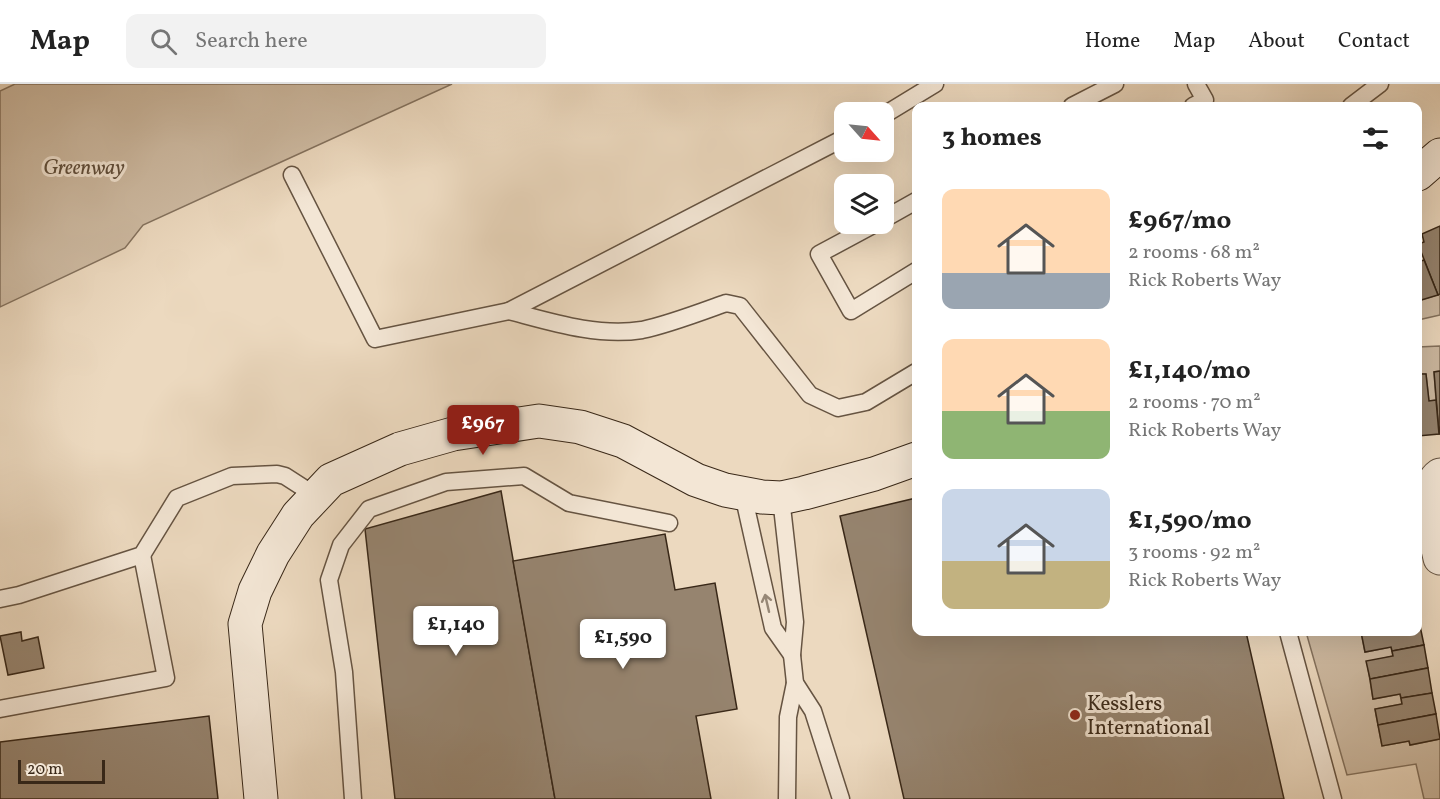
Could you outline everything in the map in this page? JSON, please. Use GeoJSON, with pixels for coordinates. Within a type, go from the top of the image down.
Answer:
{"type":"FeatureCollection","features":[{"type":"Feature","properties":{"kind":"street"},"geometry":{"type":"LineString","coordinates":[[1422,171],[1440,155]]}},
{"type":"Feature","properties":{"kind":"street"},"geometry":{"type":"LineString","coordinates":[[261,799],[245,624],[255,591],[273,554],[298,514],[331,480],[400,449],[453,434],[539,421],[580,427],[623,441],[696,480],[743,494],[781,498],[838,484],[912,460]]}},
{"type":"Feature","properties":{"kind":"street"},"geometry":{"type":"LineString","coordinates":[[1440,475],[1436,477],[1429,500],[1440,558]]}},
{"type":"Feature","properties":{"kind":"lane"},"geometry":{"type":"LineString","coordinates":[[894,109],[935,84]]}},
{"type":"Feature","properties":{"kind":"lane"},"geometry":{"type":"LineString","coordinates":[[1080,102],[1115,84]]}},
{"type":"Feature","properties":{"kind":"lane"},"geometry":{"type":"LineString","coordinates":[[1196,84],[1205,100],[1201,102]]}},
{"type":"Feature","properties":{"kind":"lane"},"geometry":{"type":"LineString","coordinates":[[1356,102],[1380,84]]}},
{"type":"Feature","properties":{"kind":"lane"},"geometry":{"type":"LineString","coordinates":[[292,175],[375,339],[509,311],[834,144]]}},
{"type":"Feature","properties":{"kind":"lane"},"geometry":{"type":"LineString","coordinates":[[894,213],[912,203]]}},
{"type":"Feature","properties":{"kind":"lane"},"geometry":{"type":"LineString","coordinates":[[856,234],[819,254],[851,311],[912,274]]}},
{"type":"Feature","properties":{"kind":"lane"},"geometry":{"type":"LineString","coordinates":[[509,311],[571,326],[604,331],[642,330],[726,303],[740,306],[810,395],[838,408],[866,402],[912,374]]}},
{"type":"Feature","properties":{"kind":"lane"},"geometry":{"type":"LineString","coordinates":[[0,599],[19,595],[142,555],[177,498],[231,476],[277,474],[285,476],[316,496]]}},
{"type":"Feature","properties":{"kind":"lane"},"geometry":{"type":"LineString","coordinates":[[352,799],[344,672],[329,580],[341,545],[369,509],[446,482],[524,476],[569,503],[669,523]]}},
{"type":"Feature","properties":{"kind":"lane"},"geometry":{"type":"LineString","coordinates":[[743,494],[773,628],[792,655]]}},
{"type":"Feature","properties":{"kind":"lane"},"geometry":{"type":"LineString","coordinates":[[781,498],[795,622],[792,655],[795,683],[788,717],[787,799]]}},
{"type":"Feature","properties":{"kind":"lane"},"geometry":{"type":"LineString","coordinates":[[0,709],[166,678],[142,555]]}},
{"type":"Feature","properties":{"kind":"lane"},"geometry":{"type":"LineString","coordinates":[[1289,636],[1333,799]]}},
{"type":"Feature","properties":{"kind":"lane"},"geometry":{"type":"LineString","coordinates":[[795,683],[813,711],[841,799]]}},
{"type":"Feature","properties":{"kind":"green space","name":"Greenway"},"geometry":{"type":"Polygon","coordinates":[[[15,84],[452,84],[143,225],[125,248],[0,307],[0,91],[15,84]]]}},
{"type":"Feature","properties":{"kind":"green space"},"geometry":{"type":"Polygon","coordinates":[[[1440,294],[1440,315],[1422,319],[1422,300],[1440,294]]]}},
{"type":"Feature","properties":{"kind":"green space"},"geometry":{"type":"Polygon","coordinates":[[[1440,346],[1440,371],[1434,372],[1436,400],[1429,401],[1426,374],[1422,374],[1422,347],[1440,346]]]}},
{"type":"Feature","properties":{"kind":"green space"},"geometry":{"type":"Polygon","coordinates":[[[1307,636],[1362,636],[1365,652],[1391,647],[1393,656],[1367,662],[1373,699],[1400,694],[1402,704],[1375,709],[1382,746],[1409,741],[1410,745],[1440,739],[1440,799],[1424,799],[1416,764],[1347,775],[1307,636]]]}},
{"type":"Feature","properties":{"kind":"building"},"geometry":{"type":"Polygon","coordinates":[[[1440,226],[1440,294],[1438,295],[1422,254],[1422,243],[1424,242],[1422,234],[1440,226]]]}},
{"type":"Feature","properties":{"kind":"building"},"geometry":{"type":"Polygon","coordinates":[[[1424,260],[1438,295],[1422,300],[1422,261],[1424,260]]]}},
{"type":"Feature","properties":{"kind":"building"},"geometry":{"type":"Polygon","coordinates":[[[1440,371],[1440,434],[1439,434],[1434,372],[1440,371]]]}},
{"type":"Feature","properties":{"kind":"building"},"geometry":{"type":"Polygon","coordinates":[[[1422,374],[1426,374],[1429,401],[1436,400],[1439,434],[1422,436],[1422,374]]]}},
{"type":"Feature","properties":{"kind":"building"},"geometry":{"type":"Polygon","coordinates":[[[501,491],[555,799],[395,799],[365,529],[501,491]]]}},
{"type":"Feature","properties":{"kind":"building","name":"Kesslers International"},"geometry":{"type":"Polygon","coordinates":[[[912,499],[912,636],[1247,636],[1284,799],[904,799],[840,516],[912,499]]]}},
{"type":"Feature","properties":{"kind":"building"},"geometry":{"type":"Polygon","coordinates":[[[665,534],[675,590],[715,583],[737,709],[696,716],[711,799],[555,799],[513,561],[665,534]]]}},
{"type":"Feature","properties":{"kind":"building"},"geometry":{"type":"Polygon","coordinates":[[[21,632],[22,641],[38,637],[44,668],[8,675],[0,636],[21,632]]]}},
{"type":"Feature","properties":{"kind":"building"},"geometry":{"type":"Polygon","coordinates":[[[1422,635],[1424,645],[1392,651],[1391,647],[1365,652],[1362,636],[1422,635]]]}},
{"type":"Feature","properties":{"kind":"building"},"geometry":{"type":"Polygon","coordinates":[[[1424,645],[1428,668],[1370,679],[1366,661],[1393,656],[1392,651],[1424,645]]]}},
{"type":"Feature","properties":{"kind":"building"},"geometry":{"type":"Polygon","coordinates":[[[1428,668],[1432,693],[1401,698],[1400,694],[1373,699],[1370,679],[1428,668]]]}},
{"type":"Feature","properties":{"kind":"building"},"geometry":{"type":"Polygon","coordinates":[[[1432,693],[1436,714],[1378,725],[1375,709],[1402,704],[1401,698],[1432,693]]]}},
{"type":"Feature","properties":{"kind":"building"},"geometry":{"type":"Polygon","coordinates":[[[1436,714],[1440,739],[1410,745],[1409,741],[1382,746],[1378,725],[1436,714]]]}},
{"type":"Feature","properties":{"kind":"building"},"geometry":{"type":"Polygon","coordinates":[[[209,716],[218,799],[0,799],[0,742],[209,716]]]}},
{"type":"Feature","properties":{"kind":"place","name":"Kesslers International"},"geometry":{"type":"Point","coordinates":[1075,715]}}]}
